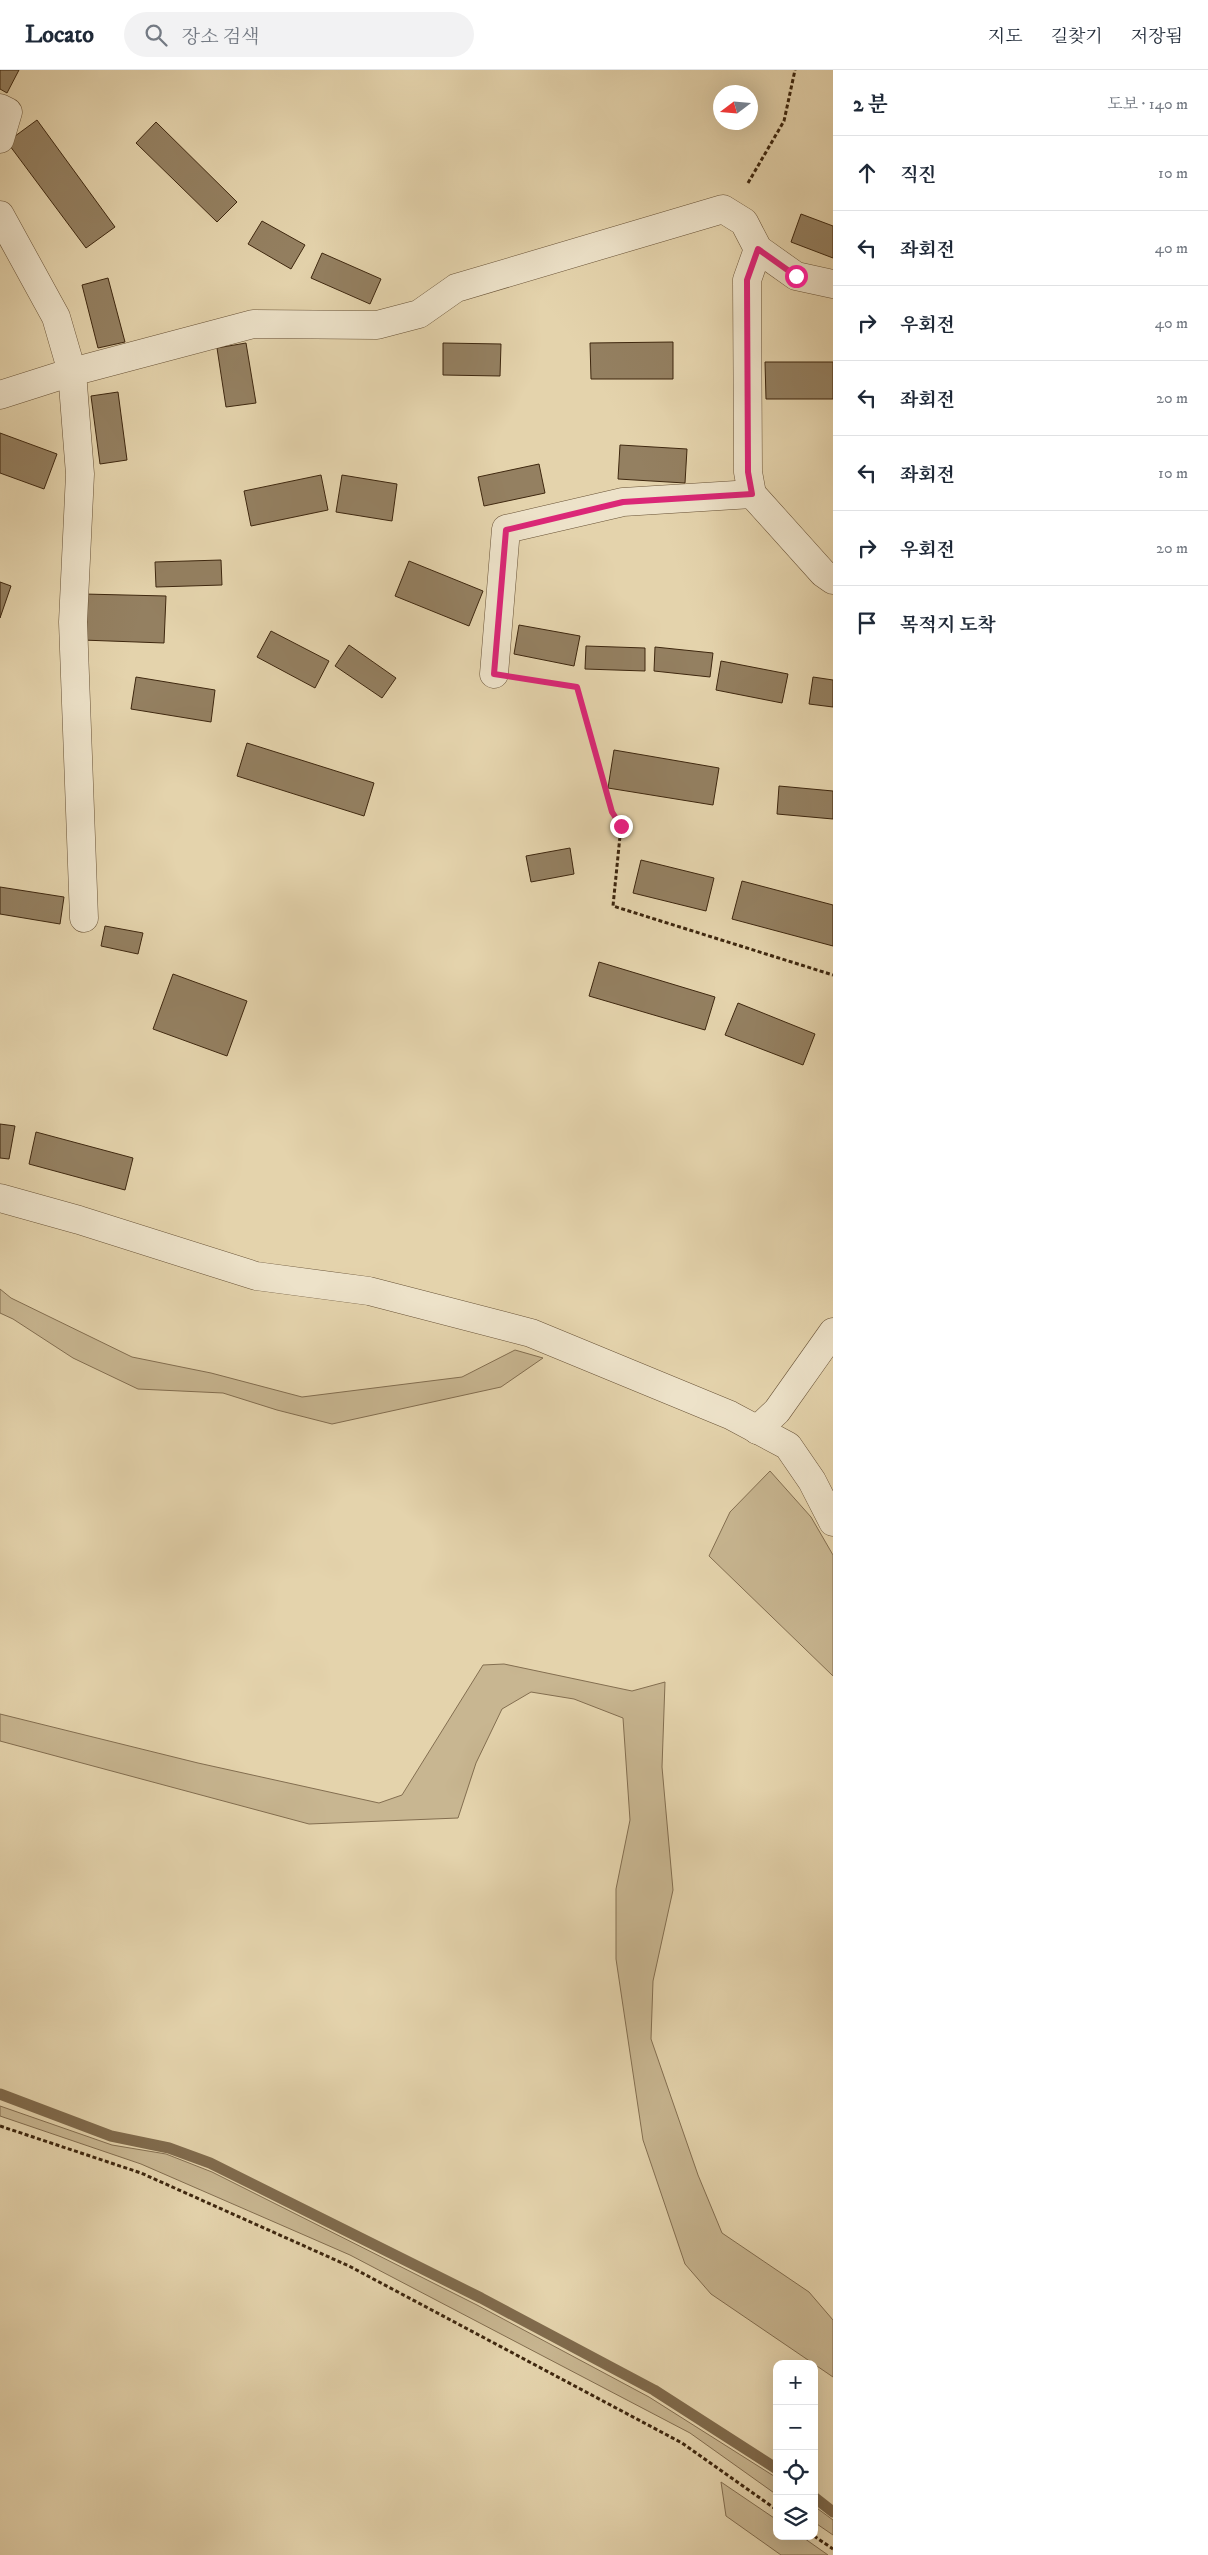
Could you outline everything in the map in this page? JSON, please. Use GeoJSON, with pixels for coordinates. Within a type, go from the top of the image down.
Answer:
{"type":"FeatureCollection","features":[{"type":"Feature","properties":{"kind":"street"},"geometry":{"type":"LineString","coordinates":[[0,108],[8,112],[0,138]]}},
{"type":"Feature","properties":{"kind":"street"},"geometry":{"type":"LineString","coordinates":[[0,394],[72,372],[253,324],[377,325],[419,314],[456,288],[723,209],[744,222],[758,249],[796,276],[833,284]]}},
{"type":"Feature","properties":{"kind":"street"},"geometry":{"type":"LineString","coordinates":[[0,215],[56,317],[72,372],[80,474],[73,622],[84,918]]}},
{"type":"Feature","properties":{"kind":"street"},"geometry":{"type":"LineString","coordinates":[[758,249],[747,280],[748,472],[752,494],[823,573],[833,580]]}},
{"type":"Feature","properties":{"kind":"street"},"geometry":{"type":"LineString","coordinates":[[494,674],[506,530],[623,502],[752,494]]}},
{"type":"Feature","properties":{"kind":"street"},"geometry":{"type":"LineString","coordinates":[[0,1198],[79,1220],[256,1276],[369,1291],[531,1333],[730,1416],[788,1446],[812,1480],[833,1522]]}},
{"type":"Feature","properties":{"kind":"street"},"geometry":{"type":"LineString","coordinates":[[757,1430],[778,1411],[833,1332]]}},
{"type":"Feature","properties":{"kind":"path"},"geometry":{"type":"LineString","coordinates":[[744,222],[743,193],[761,158],[784,121],[795,70]]}},
{"type":"Feature","properties":{"kind":"path"},"geometry":{"type":"LineString","coordinates":[[494,674],[577,687],[612,812],[621,826],[614,906],[833,975]]}},
{"type":"Feature","properties":{"kind":"path"},"geometry":{"type":"LineString","coordinates":[[0,2126],[141,2173],[349,2266],[682,2443],[773,2507]]}},
{"type":"Feature","properties":{"kind":"path"},"geometry":{"type":"LineString","coordinates":[[818,2539],[833,2549]]}},
{"type":"Feature","properties":{"kind":"shaded area"},"geometry":{"type":"Polygon","coordinates":[[[0,1289],[11,1298],[132,1357],[211,1373],[302,1397],[462,1377],[515,1350],[543,1358],[501,1387],[332,1424],[277,1410],[223,1393],[138,1389],[73,1358],[13,1319],[0,1313],[0,1289]]]}},
{"type":"Feature","properties":{"kind":"shaded area"},"geometry":{"type":"Polygon","coordinates":[[[770,1471],[811,1517],[833,1555],[833,1676],[709,1556],[730,1512],[770,1471]]]}},
{"type":"Feature","properties":{"kind":"shaded area"},"geometry":{"type":"Polygon","coordinates":[[[504,1664],[632,1691],[665,1682],[662,1767],[673,1890],[653,1981],[651,2039],[698,2175],[722,2233],[809,2292],[833,2320],[833,2377],[818,2367],[818,2360],[808,2360],[711,2294],[685,2264],[643,2140],[616,1959],[616,1889],[630,1820],[623,1718],[574,1699],[531,1692],[502,1709],[476,1763],[458,1818],[309,1824],[0,1741],[0,1714],[198,1763],[379,1803],[402,1795],[483,1665],[504,1664]]]}},
{"type":"Feature","properties":{"kind":"shaded area"},"geometry":{"type":"Polygon","coordinates":[[[0,2106],[112,2145],[166,2154],[212,2172],[477,2305],[649,2397],[773,2475],[773,2492],[690,2433],[350,2255],[141,2164],[0,2116],[0,2106]]]}},
{"type":"Feature","properties":{"kind":"shaded area"},"geometry":{"type":"Polygon","coordinates":[[[721,2482],[773,2517],[773,2540],[807,2540],[828,2555],[781,2555],[726,2516],[721,2482]]]}},
{"type":"Feature","properties":{"kind":"shaded area"},"geometry":{"type":"Polygon","coordinates":[[[818,2509],[833,2520],[833,2535],[818,2525],[818,2509]]]}},
{"type":"Feature","properties":{"kind":"building"},"geometry":{"type":"Polygon","coordinates":[[[0,70],[19,70],[7,93],[0,89],[0,70]]]}},
{"type":"Feature","properties":{"kind":"building"},"geometry":{"type":"Polygon","coordinates":[[[37,120],[115,227],[86,248],[7,142],[37,120]]]}},
{"type":"Feature","properties":{"kind":"building"},"geometry":{"type":"Polygon","coordinates":[[[156,122],[237,202],[217,222],[136,143],[156,122]]]}},
{"type":"Feature","properties":{"kind":"building"},"geometry":{"type":"Polygon","coordinates":[[[801,214],[833,226],[833,258],[791,242],[801,214]]]}},
{"type":"Feature","properties":{"kind":"building"},"geometry":{"type":"Polygon","coordinates":[[[262,221],[305,245],[291,269],[248,244],[262,221]]]}},
{"type":"Feature","properties":{"kind":"building"},"geometry":{"type":"Polygon","coordinates":[[[322,253],[381,279],[370,304],[311,278],[322,253]]]}},
{"type":"Feature","properties":{"kind":"building"},"geometry":{"type":"Polygon","coordinates":[[[108,278],[125,342],[98,348],[82,285],[108,278]]]}},
{"type":"Feature","properties":{"kind":"building"},"geometry":{"type":"Polygon","coordinates":[[[673,342],[673,379],[591,379],[590,343],[673,342]]]}},
{"type":"Feature","properties":{"kind":"building"},"geometry":{"type":"Polygon","coordinates":[[[246,343],[256,403],[226,407],[217,348],[246,343]]]}},
{"type":"Feature","properties":{"kind":"building"},"geometry":{"type":"Polygon","coordinates":[[[443,343],[501,344],[500,376],[443,375],[443,343]]]}},
{"type":"Feature","properties":{"kind":"building"},"geometry":{"type":"Polygon","coordinates":[[[765,362],[833,362],[833,399],[766,399],[765,362]]]}},
{"type":"Feature","properties":{"kind":"building"},"geometry":{"type":"Polygon","coordinates":[[[118,392],[127,460],[100,464],[91,396],[118,392]]]}},
{"type":"Feature","properties":{"kind":"building"},"geometry":{"type":"Polygon","coordinates":[[[0,433],[57,454],[44,489],[0,473],[0,433]]]}},
{"type":"Feature","properties":{"kind":"building"},"geometry":{"type":"Polygon","coordinates":[[[620,445],[687,449],[685,483],[618,479],[620,445]]]}},
{"type":"Feature","properties":{"kind":"building"},"geometry":{"type":"Polygon","coordinates":[[[539,464],[545,493],[484,506],[478,477],[539,464]]]}},
{"type":"Feature","properties":{"kind":"building"},"geometry":{"type":"Polygon","coordinates":[[[321,475],[328,510],[251,526],[244,491],[321,475]]]}},
{"type":"Feature","properties":{"kind":"building"},"geometry":{"type":"Polygon","coordinates":[[[342,475],[397,484],[392,521],[336,512],[342,475]]]}},
{"type":"Feature","properties":{"kind":"building"},"geometry":{"type":"Polygon","coordinates":[[[221,560],[222,585],[156,587],[155,562],[221,560]]]}},
{"type":"Feature","properties":{"kind":"building"},"geometry":{"type":"Polygon","coordinates":[[[409,561],[483,591],[469,626],[395,596],[409,561]]]}},
{"type":"Feature","properties":{"kind":"building"},"geometry":{"type":"Polygon","coordinates":[[[0,582],[11,586],[0,618],[0,582]]]}},
{"type":"Feature","properties":{"kind":"building"},"geometry":{"type":"Polygon","coordinates":[[[84,594],[166,596],[164,643],[82,640],[84,594]]]}},
{"type":"Feature","properties":{"kind":"building"},"geometry":{"type":"Polygon","coordinates":[[[519,625],[580,636],[574,666],[514,654],[519,625]]]}},
{"type":"Feature","properties":{"kind":"building"},"geometry":{"type":"Polygon","coordinates":[[[271,631],[329,661],[315,688],[257,657],[271,631]]]}},
{"type":"Feature","properties":{"kind":"building"},"geometry":{"type":"Polygon","coordinates":[[[349,645],[396,678],[382,698],[335,666],[349,645]]]}},
{"type":"Feature","properties":{"kind":"building"},"geometry":{"type":"Polygon","coordinates":[[[586,646],[645,648],[645,671],[585,669],[586,646]]]}},
{"type":"Feature","properties":{"kind":"building"},"geometry":{"type":"Polygon","coordinates":[[[655,647],[713,653],[710,677],[654,671],[655,647]]]}},
{"type":"Feature","properties":{"kind":"building"},"geometry":{"type":"Polygon","coordinates":[[[721,661],[788,674],[782,703],[716,690],[721,661]]]}},
{"type":"Feature","properties":{"kind":"building"},"geometry":{"type":"Polygon","coordinates":[[[136,677],[215,690],[211,722],[131,709],[136,677]]]}},
{"type":"Feature","properties":{"kind":"building"},"geometry":{"type":"Polygon","coordinates":[[[813,677],[833,680],[833,707],[809,704],[813,677]]]}},
{"type":"Feature","properties":{"kind":"building"},"geometry":{"type":"Polygon","coordinates":[[[247,743],[374,783],[364,816],[237,776],[247,743]]]}},
{"type":"Feature","properties":{"kind":"building"},"geometry":{"type":"Polygon","coordinates":[[[614,750],[719,768],[713,805],[608,788],[614,750]]]}},
{"type":"Feature","properties":{"kind":"building"},"geometry":{"type":"Polygon","coordinates":[[[779,786],[833,791],[833,819],[777,814],[779,786]]]}},
{"type":"Feature","properties":{"kind":"building"},"geometry":{"type":"Polygon","coordinates":[[[570,848],[574,874],[531,882],[526,856],[570,848]]]}},
{"type":"Feature","properties":{"kind":"building"},"geometry":{"type":"Polygon","coordinates":[[[641,860],[714,878],[706,911],[633,893],[641,860]]]}},
{"type":"Feature","properties":{"kind":"building"},"geometry":{"type":"Polygon","coordinates":[[[742,881],[833,905],[833,946],[732,919],[742,881]]]}},
{"type":"Feature","properties":{"kind":"building"},"geometry":{"type":"Polygon","coordinates":[[[0,887],[64,897],[60,924],[0,914],[0,887]]]}},
{"type":"Feature","properties":{"kind":"building"},"geometry":{"type":"Polygon","coordinates":[[[105,926],[143,933],[138,954],[101,946],[105,926]]]}},
{"type":"Feature","properties":{"kind":"building"},"geometry":{"type":"Polygon","coordinates":[[[599,962],[715,997],[705,1030],[589,996],[599,962]]]}},
{"type":"Feature","properties":{"kind":"building"},"geometry":{"type":"Polygon","coordinates":[[[173,974],[247,1001],[227,1056],[153,1029],[173,974]]]}},
{"type":"Feature","properties":{"kind":"building"},"geometry":{"type":"Polygon","coordinates":[[[738,1003],[815,1034],[803,1065],[725,1035],[738,1003]]]}},
{"type":"Feature","properties":{"kind":"building"},"geometry":{"type":"Polygon","coordinates":[[[0,1124],[15,1126],[9,1159],[0,1158],[0,1124]]]}},
{"type":"Feature","properties":{"kind":"building"},"geometry":{"type":"Polygon","coordinates":[[[36,1132],[133,1158],[125,1190],[29,1164],[36,1132]]]}},
{"type":"Feature","properties":{"kind":"waterway"},"geometry":{"type":"LineString","coordinates":[[0,2094],[111,2136],[169,2148],[210,2163],[481,2298],[654,2390],[773,2466]]}},
{"type":"Feature","properties":{"kind":"waterway"},"geometry":{"type":"LineString","coordinates":[[818,2500],[833,2512]]}},
{"type":"Feature","properties":{"kind":"route"},"geometry":{"type":"LineString","coordinates":[[621,826],[612,812],[577,687],[494,674],[506,530],[623,502],[752,494],[748,472],[747,280],[758,249],[796,276]]}}]}
